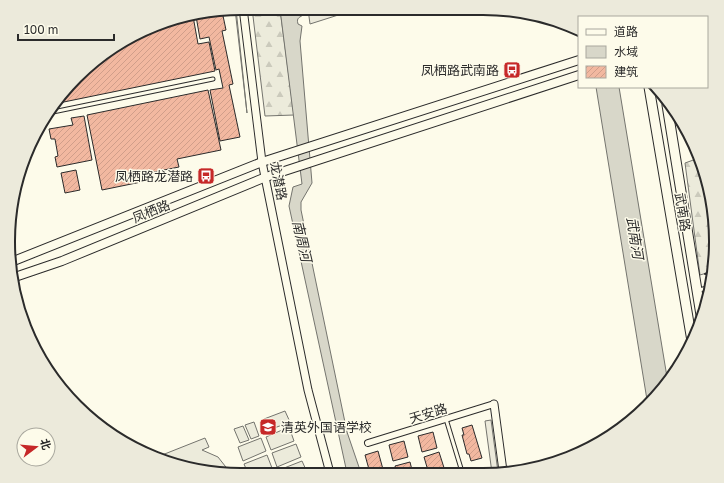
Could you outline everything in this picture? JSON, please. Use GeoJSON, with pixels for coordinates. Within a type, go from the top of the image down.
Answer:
{"type":"FeatureCollection","features":[{"type":"Feature","properties":{"kind":"main road","name":"凤栖路"},"geometry":{"type":"LineString","coordinates":[[16,260],[262,162],[313,147],[578,60]]}},
{"type":"Feature","properties":{"kind":"main road","name":"凤栖路"},"geometry":{"type":"LineString","coordinates":[[18,276],[62,261],[266,177],[578,75]]}},
{"type":"Feature","properties":{"kind":"main road","name":"武南路"},"geometry":{"type":"LineString","coordinates":[[649,88],[690,332]]}},
{"type":"Feature","properties":{"kind":"main road","name":"武南路"},"geometry":{"type":"LineString","coordinates":[[668,112],[700,303]]}},
{"type":"Feature","properties":{"kind":"street","name":"龙潜路"},"geometry":{"type":"LineString","coordinates":[[244,15],[262,162],[308,390],[329,468]]}},
{"type":"Feature","properties":{"kind":"street","name":"天安路"},"geometry":{"type":"LineString","coordinates":[[368,443],[494,404]]}},
{"type":"Feature","properties":{"kind":"street"},"geometry":{"type":"LineString","coordinates":[[494,404],[502,467]]}},
{"type":"Feature","properties":{"kind":"lane"},"geometry":{"type":"LineString","coordinates":[[57,111],[213,79]]}},
{"type":"Feature","properties":{"kind":"lane"},"geometry":{"type":"LineString","coordinates":[[698,291],[704,289]]}},
{"type":"Feature","properties":{"kind":"lane"},"geometry":{"type":"LineString","coordinates":[[446,419],[461,468]]}},
{"type":"Feature","properties":{"kind":"green space"},"geometry":{"type":"Polygon","coordinates":[[[253,15],[281,15],[294,115],[265,116],[253,15]]]}},
{"type":"Feature","properties":{"kind":"green space"},"geometry":{"type":"Polygon","coordinates":[[[694,160],[705,197],[709,227],[709,256],[707,273],[700,275],[685,163],[694,160]]]}},
{"type":"Feature","properties":{"kind":"green space"},"geometry":{"type":"Polygon","coordinates":[[[285,411],[290,422],[269,430],[264,419],[285,411]]]}},
{"type":"Feature","properties":{"kind":"green space"},"geometry":{"type":"Polygon","coordinates":[[[254,422],[259,436],[251,439],[245,425],[254,422]]]}},
{"type":"Feature","properties":{"kind":"green space"},"geometry":{"type":"Polygon","coordinates":[[[243,426],[249,440],[240,443],[234,429],[243,426]]]}},
{"type":"Feature","properties":{"kind":"green space"},"geometry":{"type":"Polygon","coordinates":[[[289,427],[294,441],[271,450],[266,437],[289,427]]]}},
{"type":"Feature","properties":{"kind":"green space"},"geometry":{"type":"Polygon","coordinates":[[[205,438],[209,447],[202,450],[218,457],[227,468],[197,464],[164,454],[205,438]]]}},
{"type":"Feature","properties":{"kind":"green space"},"geometry":{"type":"Polygon","coordinates":[[[261,438],[266,451],[243,461],[238,447],[261,438]]]}},
{"type":"Feature","properties":{"kind":"green space"},"geometry":{"type":"Polygon","coordinates":[[[296,444],[301,457],[277,467],[272,453],[296,444]]]}},
{"type":"Feature","properties":{"kind":"green space"},"geometry":{"type":"Polygon","coordinates":[[[267,455],[272,468],[246,468],[244,464],[267,455]]]}},
{"type":"Feature","properties":{"kind":"green space"},"geometry":{"type":"Polygon","coordinates":[[[302,461],[305,468],[284,468],[302,461]]]}},
{"type":"Feature","properties":{"kind":"shaded area"},"geometry":{"type":"Polygon","coordinates":[[[236,15],[237,15],[247,113],[236,15]]]}},
{"type":"Feature","properties":{"kind":"shaded area"},"geometry":{"type":"Polygon","coordinates":[[[309,15],[338,15],[310,24],[309,15]]]}},
{"type":"Feature","properties":{"kind":"shaded area"},"geometry":{"type":"Polygon","coordinates":[[[491,420],[497,468],[491,468],[485,421],[491,420]]]}},
{"type":"Feature","properties":{"kind":"water","name":"南周河"},"geometry":{"type":"Polygon","coordinates":[[[281,15],[303,15],[299,18],[298,24],[302,26],[300,41],[312,183],[301,202],[301,210],[347,432],[359,468],[346,468],[289,206],[293,187],[302,184],[281,15]]]}},
{"type":"Feature","properties":{"kind":"water","name":"武南河"},"geometry":{"type":"Polygon","coordinates":[[[596,88],[619,88],[666,373],[647,398],[596,88]]]}},
{"type":"Feature","properties":{"kind":"building"},"geometry":{"type":"Polygon","coordinates":[[[223,16],[226,30],[222,31],[233,84],[229,85],[240,137],[220,141],[210,90],[223,88],[219,69],[216,70],[209,37],[200,39],[197,19],[223,16]]]}},
{"type":"Feature","properties":{"kind":"building"},"geometry":{"type":"Polygon","coordinates":[[[194,20],[198,44],[209,42],[215,71],[63,102],[81,81],[92,71],[128,45],[155,32],[194,20]]]}},
{"type":"Feature","properties":{"kind":"building"},"geometry":{"type":"Polygon","coordinates":[[[208,90],[221,150],[177,159],[179,167],[144,174],[146,181],[102,190],[87,115],[208,90]]]}},
{"type":"Feature","properties":{"kind":"building"},"geometry":{"type":"Polygon","coordinates":[[[84,116],[92,160],[57,167],[55,157],[58,156],[55,139],[51,139],[49,129],[73,125],[71,118],[84,116]]]}},
{"type":"Feature","properties":{"kind":"building"},"geometry":{"type":"Polygon","coordinates":[[[76,170],[80,190],[65,193],[61,173],[76,170]]]}},
{"type":"Feature","properties":{"kind":"building"},"geometry":{"type":"Polygon","coordinates":[[[472,425],[482,458],[471,461],[469,454],[467,454],[462,435],[464,435],[462,428],[472,425]]]}},
{"type":"Feature","properties":{"kind":"building"},"geometry":{"type":"Polygon","coordinates":[[[433,432],[437,448],[422,452],[418,436],[433,432]]]}},
{"type":"Feature","properties":{"kind":"building"},"geometry":{"type":"Polygon","coordinates":[[[404,441],[408,457],[393,461],[389,445],[404,441]]]}},
{"type":"Feature","properties":{"kind":"building"},"geometry":{"type":"Polygon","coordinates":[[[378,451],[383,468],[369,468],[365,455],[378,451]]]}},
{"type":"Feature","properties":{"kind":"building"},"geometry":{"type":"Polygon","coordinates":[[[439,452],[444,468],[427,468],[424,457],[439,452]]]}},
{"type":"Feature","properties":{"kind":"building"},"geometry":{"type":"Polygon","coordinates":[[[410,462],[412,468],[396,468],[395,466],[410,462]]]}},
{"type":"Feature","properties":{"kind":"place","name":"凤栖路武南路"},"geometry":{"type":"Point","coordinates":[512,70]}},
{"type":"Feature","properties":{"kind":"place","name":"凤栖路龙潜路"},"geometry":{"type":"Point","coordinates":[206,176]}},
{"type":"Feature","properties":{"kind":"place","name":"清英外国语学校"},"geometry":{"type":"Point","coordinates":[268,427]}}]}
